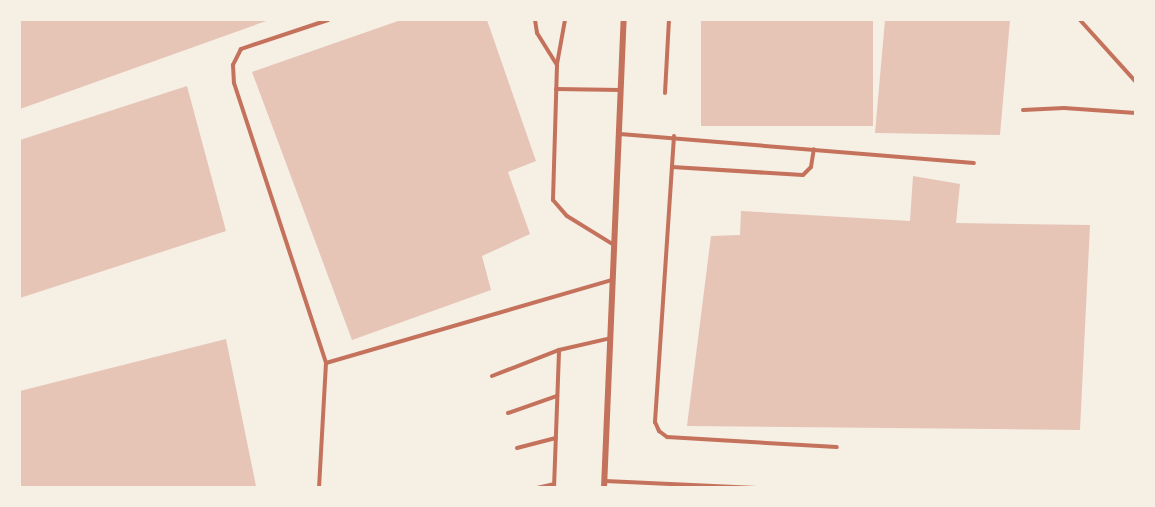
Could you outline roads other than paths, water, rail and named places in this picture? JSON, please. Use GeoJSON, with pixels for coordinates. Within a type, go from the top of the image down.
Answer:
{"type":"FeatureCollection","features":[{"type":"Feature","properties":{"kind":"street"},"geometry":{"type":"LineString","coordinates":[[604,484],[624,20]]}},
{"type":"Feature","properties":{"kind":"lane"},"geometry":{"type":"LineString","coordinates":[[319,488],[326,363],[234,83],[233,65],[241,49],[328,20]]}},
{"type":"Feature","properties":{"kind":"lane"},"geometry":{"type":"LineString","coordinates":[[535,20],[537,33],[557,65]]}},
{"type":"Feature","properties":{"kind":"lane"},"geometry":{"type":"LineString","coordinates":[[566,20],[557,65],[553,200],[567,216],[614,245]]}},
{"type":"Feature","properties":{"kind":"lane"},"geometry":{"type":"LineString","coordinates":[[665,93],[669,20]]}},
{"type":"Feature","properties":{"kind":"lane"},"geometry":{"type":"LineString","coordinates":[[1080,20],[1136,82]]}},
{"type":"Feature","properties":{"kind":"lane"},"geometry":{"type":"LineString","coordinates":[[556,89],[621,90]]}},
{"type":"Feature","properties":{"kind":"lane"},"geometry":{"type":"LineString","coordinates":[[1023,110],[1064,108],[1136,113]]}},
{"type":"Feature","properties":{"kind":"lane"},"geometry":{"type":"LineString","coordinates":[[619,134],[674,136],[974,163]]}},
{"type":"Feature","properties":{"kind":"lane"},"geometry":{"type":"LineString","coordinates":[[674,136],[655,422],[659,430],[667,437],[837,447]]}},
{"type":"Feature","properties":{"kind":"lane"},"geometry":{"type":"LineString","coordinates":[[672,167],[803,175],[811,167],[814,149]]}},
{"type":"Feature","properties":{"kind":"lane"},"geometry":{"type":"LineString","coordinates":[[326,363],[613,280]]}},
{"type":"Feature","properties":{"kind":"lane"},"geometry":{"type":"LineString","coordinates":[[492,376],[559,350],[610,338]]}},
{"type":"Feature","properties":{"kind":"lane"},"geometry":{"type":"LineString","coordinates":[[537,488],[554,486],[559,350]]}},
{"type":"Feature","properties":{"kind":"lane"},"geometry":{"type":"LineString","coordinates":[[508,413],[557,396]]}},
{"type":"Feature","properties":{"kind":"lane"},"geometry":{"type":"LineString","coordinates":[[517,448],[556,438]]}},
{"type":"Feature","properties":{"kind":"lane"},"geometry":{"type":"LineString","coordinates":[[604,484],[757,488]]}}]}
